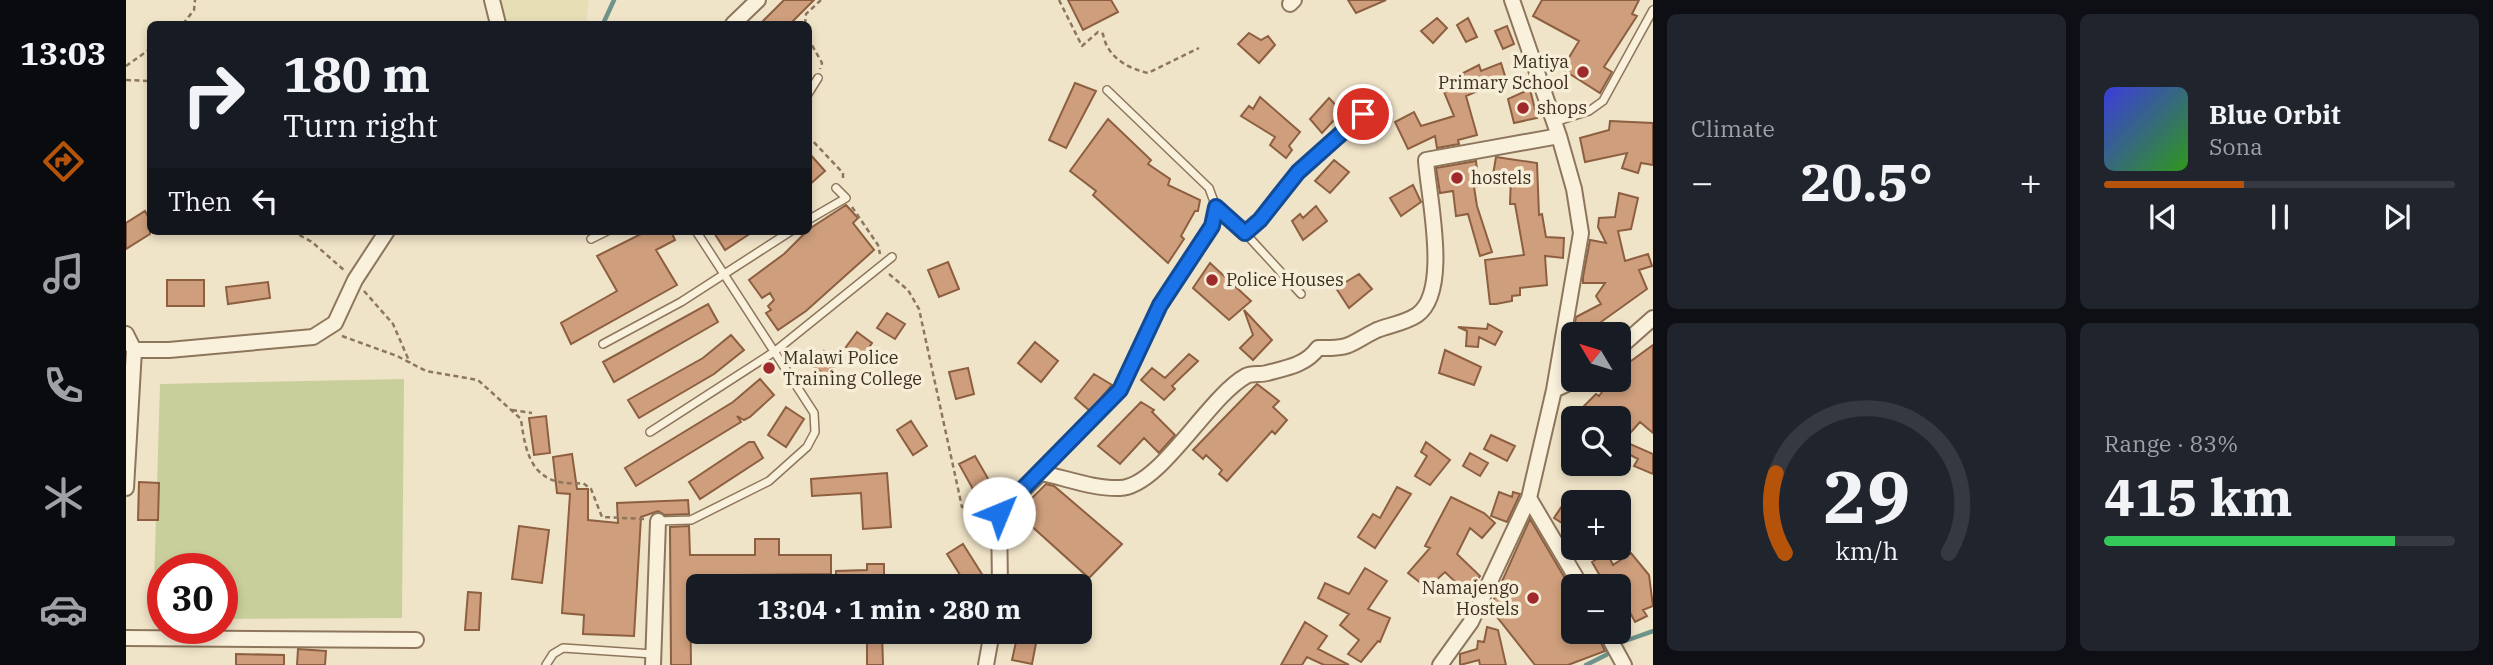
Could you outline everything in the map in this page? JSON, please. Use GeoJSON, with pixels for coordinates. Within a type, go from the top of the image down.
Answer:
{"type":"FeatureCollection","features":[{"type":"Feature","properties":{"kind":"street"},"geometry":{"type":"LineString","coordinates":[[492,0],[497,21]]}},
{"type":"Feature","properties":{"kind":"street"},"geometry":{"type":"LineString","coordinates":[[736,21],[758,0]]}},
{"type":"Feature","properties":{"kind":"street"},"geometry":{"type":"LineString","coordinates":[[1440,665],[1471,622],[1530,498],[1553,390],[1581,233],[1574,189],[1557,129],[1512,0]]}},
{"type":"Feature","properties":{"kind":"street"},"geometry":{"type":"LineString","coordinates":[[1000,574],[999,513],[1041,473],[1109,487],[1134,485],[1155,468],[1204,413],[1248,374],[1266,373],[1301,364],[1318,348],[1346,349],[1377,330],[1419,314],[1430,295],[1438,255],[1426,160],[1557,129]]}},
{"type":"Feature","properties":{"kind":"street"},"geometry":{"type":"LineString","coordinates":[[134,350],[169,350],[313,337],[335,323],[355,280],[384,235]]}},
{"type":"Feature","properties":{"kind":"street"},"geometry":{"type":"LineString","coordinates":[[1631,337],[1653,318]]}},
{"type":"Feature","properties":{"kind":"street"},"geometry":{"type":"LineString","coordinates":[[126,334],[134,350],[126,488]]}},
{"type":"Feature","properties":{"kind":"street"},"geometry":{"type":"LineString","coordinates":[[1553,390],[1561,386]]}},
{"type":"Feature","properties":{"kind":"street"},"geometry":{"type":"LineString","coordinates":[[1530,498],[1574,574]]}},
{"type":"Feature","properties":{"kind":"street"},"geometry":{"type":"LineString","coordinates":[[653,659],[658,521]]}},
{"type":"Feature","properties":{"kind":"street"},"geometry":{"type":"LineString","coordinates":[[126,638],[416,640]]}},
{"type":"Feature","properties":{"kind":"street"},"geometry":{"type":"LineString","coordinates":[[986,665],[990,644]]}},
{"type":"Feature","properties":{"kind":"street"},"geometry":{"type":"LineString","coordinates":[[1613,644],[1624,665]]}},
{"type":"Feature","properties":{"kind":"lane"},"geometry":{"type":"LineString","coordinates":[[1557,129],[1603,101],[1653,10]]}},
{"type":"Feature","properties":{"kind":"lane"},"geometry":{"type":"LineString","coordinates":[[812,87],[818,76]]}},
{"type":"Feature","properties":{"kind":"lane"},"geometry":{"type":"LineString","coordinates":[[1107,90],[1209,188],[1216,207],[1245,233],[1301,294]]}},
{"type":"Feature","properties":{"kind":"lane"},"geometry":{"type":"LineString","coordinates":[[1245,233],[1260,220],[1298,172],[1363,114]]}},
{"type":"Feature","properties":{"kind":"lane"},"geometry":{"type":"LineString","coordinates":[[812,218],[845,198],[836,188]]}},
{"type":"Feature","properties":{"kind":"lane"},"geometry":{"type":"LineString","coordinates":[[1041,473],[1060,448],[1120,390],[1160,305],[1212,226],[1216,207]]}},
{"type":"Feature","properties":{"kind":"lane"},"geometry":{"type":"LineString","coordinates":[[591,239],[599,235]]}},
{"type":"Feature","properties":{"kind":"lane"},"geometry":{"type":"LineString","coordinates":[[658,521],[691,520],[769,481],[807,447],[815,432],[814,413],[699,235]]}},
{"type":"Feature","properties":{"kind":"lane"},"geometry":{"type":"LineString","coordinates":[[603,344],[681,302],[785,235]]}},
{"type":"Feature","properties":{"kind":"lane"},"geometry":{"type":"LineString","coordinates":[[650,432],[774,352],[892,257]]}},
{"type":"Feature","properties":{"kind":"lane"},"geometry":{"type":"LineString","coordinates":[[546,665],[553,654],[563,648],[653,659]]}},
{"type":"Feature","properties":{"kind":"path"},"geometry":{"type":"LineString","coordinates":[[185,21],[194,10],[195,0]]}},
{"type":"Feature","properties":{"kind":"path"},"geometry":{"type":"LineString","coordinates":[[805,21],[806,14],[821,0]]}},
{"type":"Feature","properties":{"kind":"path"},"geometry":{"type":"LineString","coordinates":[[1059,0],[1075,26],[1082,46],[1098,32],[1103,34],[1108,50],[1128,67],[1148,73],[1199,48]]}},
{"type":"Feature","properties":{"kind":"path"},"geometry":{"type":"LineString","coordinates":[[812,45],[822,63],[818,76]]}},
{"type":"Feature","properties":{"kind":"path"},"geometry":{"type":"LineString","coordinates":[[126,66],[147,51]]}},
{"type":"Feature","properties":{"kind":"path"},"geometry":{"type":"LineString","coordinates":[[126,80],[147,81]]}},
{"type":"Feature","properties":{"kind":"path"},"geometry":{"type":"LineString","coordinates":[[877,268],[908,290],[919,309],[962,507],[999,513]]}},
{"type":"Feature","properties":{"kind":"path"},"geometry":{"type":"LineString","coordinates":[[326,331],[397,356],[426,371],[478,380],[522,419],[526,455],[552,481],[562,484],[583,482],[591,489],[602,517],[658,521]]}},
{"type":"Feature","properties":{"kind":"path"},"geometry":{"type":"LineString","coordinates":[[512,410],[531,412]]}},
{"type":"Feature","properties":{"kind":"shaded area"},"geometry":{"type":"Polygon","coordinates":[[[491,0],[589,0],[586,21],[495,21],[491,0]]]}},
{"type":"Feature","properties":{"kind":"green space"},"geometry":{"type":"Polygon","coordinates":[[[404,379],[402,618],[238,619],[238,553],[155,553],[160,384],[404,379]]]}},
{"type":"Feature","properties":{"kind":"building"},"geometry":{"type":"Polygon","coordinates":[[[784,0],[814,0],[793,21],[763,21],[784,0]]]}},
{"type":"Feature","properties":{"kind":"building"},"geometry":{"type":"Polygon","coordinates":[[[1068,0],[1111,0],[1118,12],[1083,30],[1068,0]]]}},
{"type":"Feature","properties":{"kind":"building"},"geometry":{"type":"Polygon","coordinates":[[[1348,0],[1386,0],[1356,13],[1348,0]]]}},
{"type":"Feature","properties":{"kind":"building"},"geometry":{"type":"Polygon","coordinates":[[[1542,0],[1639,0],[1632,14],[1637,16],[1604,67],[1612,72],[1600,93],[1562,69],[1579,41],[1533,16],[1542,0]]]}},
{"type":"Feature","properties":{"kind":"building"},"geometry":{"type":"Polygon","coordinates":[[[1437,18],[1447,28],[1433,43],[1421,31],[1437,18]]]}},
{"type":"Feature","properties":{"kind":"building"},"geometry":{"type":"Polygon","coordinates":[[[1468,18],[1477,37],[1466,42],[1457,25],[1468,18]]]}},
{"type":"Feature","properties":{"kind":"building"},"geometry":{"type":"Polygon","coordinates":[[[1507,26],[1514,44],[1503,49],[1495,31],[1507,26]]]}},
{"type":"Feature","properties":{"kind":"building"},"geometry":{"type":"Polygon","coordinates":[[[1249,33],[1261,40],[1268,36],[1275,45],[1259,63],[1238,44],[1249,33]]]}},
{"type":"Feature","properties":{"kind":"building"},"geometry":{"type":"Polygon","coordinates":[[[1501,63],[1506,79],[1466,96],[1477,135],[1458,140],[1459,144],[1437,148],[1435,136],[1408,149],[1395,122],[1414,112],[1421,126],[1454,116],[1442,87],[1464,77],[1463,73],[1479,65],[1481,71],[1501,63]]]}},
{"type":"Feature","properties":{"kind":"building"},"geometry":{"type":"Polygon","coordinates":[[[1075,83],[1096,91],[1066,148],[1049,140],[1075,83]]]}},
{"type":"Feature","properties":{"kind":"building","name":"shops"},"geometry":{"type":"Polygon","coordinates":[[[1530,89],[1537,118],[1514,123],[1508,99],[1530,89]]]}},
{"type":"Feature","properties":{"kind":"building"},"geometry":{"type":"Polygon","coordinates":[[[1260,97],[1300,132],[1289,146],[1292,150],[1286,158],[1270,145],[1275,137],[1241,116],[1249,106],[1253,109],[1260,97]]]}},
{"type":"Feature","properties":{"kind":"building"},"geometry":{"type":"Polygon","coordinates":[[[1329,98],[1345,115],[1338,125],[1334,120],[1322,133],[1310,119],[1329,98]]]}},
{"type":"Feature","properties":{"kind":"building"},"geometry":{"type":"Polygon","coordinates":[[[1108,119],[1151,160],[1148,164],[1170,179],[1168,185],[1200,200],[1198,211],[1195,211],[1181,236],[1184,239],[1168,263],[1093,195],[1096,191],[1070,171],[1108,119]]]}},
{"type":"Feature","properties":{"kind":"building"},"geometry":{"type":"Polygon","coordinates":[[[1610,121],[1653,123],[1653,165],[1641,163],[1638,173],[1622,168],[1627,153],[1585,162],[1580,138],[1609,130],[1610,121]]]}},
{"type":"Feature","properties":{"kind":"building"},"geometry":{"type":"Polygon","coordinates":[[[812,156],[825,171],[812,182],[812,156]]]}},
{"type":"Feature","properties":{"kind":"building"},"geometry":{"type":"Polygon","coordinates":[[[1496,157],[1537,163],[1539,215],[1542,214],[1546,237],[1564,238],[1563,258],[1545,256],[1547,285],[1520,288],[1520,295],[1512,296],[1512,301],[1490,304],[1485,260],[1524,255],[1515,204],[1510,204],[1511,178],[1493,175],[1496,157]]]}},
{"type":"Feature","properties":{"kind":"building"},"geometry":{"type":"Polygon","coordinates":[[[1334,160],[1349,172],[1330,193],[1315,181],[1334,160]]]}},
{"type":"Feature","properties":{"kind":"building"},"geometry":{"type":"Polygon","coordinates":[[[1476,161],[1479,186],[1474,187],[1477,206],[1492,252],[1480,256],[1468,214],[1456,216],[1453,191],[1440,193],[1436,168],[1476,161]]]}},
{"type":"Feature","properties":{"kind":"building"},"geometry":{"type":"Polygon","coordinates":[[[1413,185],[1421,202],[1401,216],[1390,198],[1413,185]]]}},
{"type":"Feature","properties":{"kind":"building"},"geometry":{"type":"Polygon","coordinates":[[[1619,193],[1638,198],[1631,229],[1618,231],[1625,261],[1648,254],[1652,266],[1639,270],[1647,289],[1601,322],[1575,322],[1576,317],[1601,304],[1596,296],[1605,283],[1583,283],[1583,277],[1590,240],[1606,243],[1598,227],[1599,218],[1615,217],[1619,193]]]}},
{"type":"Feature","properties":{"kind":"building"},"geometry":{"type":"Polygon","coordinates":[[[846,205],[858,218],[853,223],[874,250],[806,311],[778,330],[766,313],[771,310],[768,306],[774,300],[770,293],[762,298],[749,280],[784,254],[803,235],[812,235],[812,227],[846,205]]]}},
{"type":"Feature","properties":{"kind":"building","name":"Police Houses"},"geometry":{"type":"Polygon","coordinates":[[[1316,206],[1327,221],[1303,240],[1292,221],[1300,214],[1303,218],[1316,206]]]}},
{"type":"Feature","properties":{"kind":"building"},"geometry":{"type":"Polygon","coordinates":[[[145,211],[147,215],[148,235],[126,249],[126,223],[145,211]]]}},
{"type":"Feature","properties":{"kind":"building"},"geometry":{"type":"Polygon","coordinates":[[[639,235],[673,235],[675,240],[656,250],[677,285],[571,344],[561,323],[617,291],[597,256],[639,235]]]}},
{"type":"Feature","properties":{"kind":"building"},"geometry":{"type":"Polygon","coordinates":[[[716,235],[748,235],[725,250],[716,235]]]}},
{"type":"Feature","properties":{"kind":"building"},"geometry":{"type":"Polygon","coordinates":[[[948,262],[959,289],[939,297],[928,270],[948,262]]]}},
{"type":"Feature","properties":{"kind":"building"},"geometry":{"type":"Polygon","coordinates":[[[1210,263],[1251,301],[1229,320],[1193,288],[1210,263]]]}},
{"type":"Feature","properties":{"kind":"building","name":"Police Houses"},"geometry":{"type":"Polygon","coordinates":[[[1359,274],[1372,289],[1349,308],[1336,288],[1359,274]]]}},
{"type":"Feature","properties":{"kind":"building"},"geometry":{"type":"Polygon","coordinates":[[[167,280],[204,280],[204,306],[167,306],[167,280]]]}},
{"type":"Feature","properties":{"kind":"building"},"geometry":{"type":"Polygon","coordinates":[[[268,282],[270,298],[228,304],[226,287],[268,282]]]}},
{"type":"Feature","properties":{"kind":"building"},"geometry":{"type":"Polygon","coordinates":[[[708,304],[718,322],[614,382],[603,362],[708,304]]]}},
{"type":"Feature","properties":{"kind":"building","name":"Police Houses"},"geometry":{"type":"Polygon","coordinates":[[[1244,310],[1272,340],[1253,360],[1240,348],[1253,335],[1244,310]]]}},
{"type":"Feature","properties":{"kind":"building"},"geometry":{"type":"Polygon","coordinates":[[[887,313],[905,324],[895,339],[877,328],[887,313]]]}},
{"type":"Feature","properties":{"kind":"building"},"geometry":{"type":"Polygon","coordinates":[[[1488,324],[1502,332],[1495,345],[1479,337],[1478,347],[1466,346],[1467,331],[1458,327],[1487,329],[1488,324]]]}},
{"type":"Feature","properties":{"kind":"building"},"geometry":{"type":"Polygon","coordinates":[[[857,332],[872,343],[862,358],[846,347],[857,332]]]}},
{"type":"Feature","properties":{"kind":"building"},"geometry":{"type":"Polygon","coordinates":[[[731,335],[744,350],[714,374],[639,418],[628,400],[703,358],[731,335]]]}},
{"type":"Feature","properties":{"kind":"building"},"geometry":{"type":"Polygon","coordinates":[[[1035,342],[1058,361],[1041,382],[1018,363],[1035,342]]]}},
{"type":"Feature","properties":{"kind":"building"},"geometry":{"type":"Polygon","coordinates":[[[1653,345],[1653,433],[1640,422],[1631,432],[1631,406],[1584,406],[1596,394],[1599,396],[1602,392],[1631,392],[1631,361],[1653,345]]]}},
{"type":"Feature","properties":{"kind":"building"},"geometry":{"type":"Polygon","coordinates":[[[1445,350],[1481,367],[1474,385],[1439,373],[1445,350]]]}},
{"type":"Feature","properties":{"kind":"building"},"geometry":{"type":"Polygon","coordinates":[[[824,351],[838,361],[827,376],[813,366],[824,351]]]}},
{"type":"Feature","properties":{"kind":"building"},"geometry":{"type":"Polygon","coordinates":[[[1189,354],[1198,361],[1172,386],[1175,389],[1164,400],[1141,380],[1152,368],[1165,378],[1189,354]]]}},
{"type":"Feature","properties":{"kind":"building"},"geometry":{"type":"Polygon","coordinates":[[[968,368],[974,394],[956,399],[949,372],[968,368]]]}},
{"type":"Feature","properties":{"kind":"building"},"geometry":{"type":"Polygon","coordinates":[[[1094,374],[1112,385],[1090,411],[1075,398],[1094,374]]]}},
{"type":"Feature","properties":{"kind":"building"},"geometry":{"type":"Polygon","coordinates":[[[760,379],[774,395],[750,417],[744,420],[737,416],[741,422],[636,486],[625,468],[733,402],[760,379]]]}},
{"type":"Feature","properties":{"kind":"building"},"geometry":{"type":"Polygon","coordinates":[[[1257,384],[1279,401],[1273,407],[1287,420],[1275,434],[1272,431],[1227,481],[1219,474],[1222,470],[1206,455],[1203,459],[1193,450],[1257,384]]]}},
{"type":"Feature","properties":{"kind":"building"},"geometry":{"type":"Polygon","coordinates":[[[1141,402],[1154,410],[1152,412],[1175,435],[1159,453],[1144,438],[1120,464],[1098,446],[1141,402]]]}},
{"type":"Feature","properties":{"kind":"building"},"geometry":{"type":"Polygon","coordinates":[[[786,407],[804,419],[786,447],[768,435],[786,407]]]}},
{"type":"Feature","properties":{"kind":"building"},"geometry":{"type":"Polygon","coordinates":[[[546,416],[550,453],[534,455],[529,418],[546,416]]]}},
{"type":"Feature","properties":{"kind":"building"},"geometry":{"type":"Polygon","coordinates":[[[911,421],[927,446],[913,455],[897,430],[911,421]]]}},
{"type":"Feature","properties":{"kind":"building"},"geometry":{"type":"Polygon","coordinates":[[[1491,435],[1515,446],[1507,461],[1484,449],[1491,435]]]}},
{"type":"Feature","properties":{"kind":"building"},"geometry":{"type":"Polygon","coordinates":[[[749,442],[754,442],[763,458],[700,499],[689,482],[749,442]]]}},
{"type":"Feature","properties":{"kind":"building"},"geometry":{"type":"Polygon","coordinates":[[[1426,442],[1450,460],[1430,485],[1415,476],[1427,456],[1421,452],[1426,442]]]}},
{"type":"Feature","properties":{"kind":"building"},"geometry":{"type":"Polygon","coordinates":[[[1631,444],[1653,454],[1653,474],[1634,466],[1638,459],[1631,455],[1631,444]]]}},
{"type":"Feature","properties":{"kind":"building"},"geometry":{"type":"Polygon","coordinates":[[[1470,453],[1488,463],[1480,476],[1463,466],[1470,453]]]}},
{"type":"Feature","properties":{"kind":"building"},"geometry":{"type":"Polygon","coordinates":[[[572,454],[577,489],[588,489],[588,520],[618,523],[617,503],[688,500],[689,514],[665,515],[658,511],[641,517],[634,636],[583,634],[584,615],[562,613],[570,494],[557,493],[553,457],[572,454]]]}},
{"type":"Feature","properties":{"kind":"building"},"geometry":{"type":"Polygon","coordinates":[[[975,456],[990,482],[974,491],[959,464],[975,456]]]}},
{"type":"Feature","properties":{"kind":"building"},"geometry":{"type":"Polygon","coordinates":[[[887,473],[891,527],[863,529],[861,493],[812,496],[811,479],[887,473]]]}},
{"type":"Feature","properties":{"kind":"building"},"geometry":{"type":"Polygon","coordinates":[[[139,482],[159,483],[158,520],[138,520],[139,482]]]}},
{"type":"Feature","properties":{"kind":"building"},"geometry":{"type":"Polygon","coordinates":[[[1046,484],[1054,486],[1122,544],[1092,575],[1085,574],[1017,513],[1046,484]]]}},
{"type":"Feature","properties":{"kind":"building"},"geometry":{"type":"Polygon","coordinates":[[[1397,487],[1411,494],[1375,548],[1358,537],[1373,514],[1380,518],[1397,487]]]}},
{"type":"Feature","properties":{"kind":"building"},"geometry":{"type":"Polygon","coordinates":[[[1499,492],[1512,497],[1513,492],[1520,494],[1507,522],[1491,516],[1499,492]]]}},
{"type":"Feature","properties":{"kind":"building"},"geometry":{"type":"Polygon","coordinates":[[[1451,497],[1484,513],[1495,523],[1482,538],[1470,528],[1457,554],[1480,576],[1467,593],[1445,572],[1434,582],[1422,584],[1408,573],[1430,548],[1425,546],[1451,497]]]}},
{"type":"Feature","properties":{"kind":"building"},"geometry":{"type":"Polygon","coordinates":[[[1561,508],[1561,522],[1554,518],[1561,508]]]}},
{"type":"Feature","properties":{"kind":"building","name":"Namajengo Hostels"},"geometry":{"type":"Polygon","coordinates":[[[1530,519],[1562,574],[1561,644],[1602,644],[1605,651],[1568,665],[1535,665],[1490,608],[1530,519]]]}},
{"type":"Feature","properties":{"kind":"building"},"geometry":{"type":"Polygon","coordinates":[[[519,526],[549,530],[542,583],[512,579],[519,526]]]}},
{"type":"Feature","properties":{"kind":"building"},"geometry":{"type":"Polygon","coordinates":[[[689,526],[690,555],[755,555],[755,539],[779,539],[779,555],[831,555],[831,574],[686,574],[686,644],[691,644],[691,665],[671,665],[670,527],[689,526]]]}},
{"type":"Feature","properties":{"kind":"building"},"geometry":{"type":"Polygon","coordinates":[[[963,544],[982,574],[960,574],[947,554],[963,544]]]}},
{"type":"Feature","properties":{"kind":"building"},"geometry":{"type":"Polygon","coordinates":[[[1631,553],[1649,575],[1653,606],[1643,610],[1647,616],[1635,622],[1631,614],[1631,574],[1599,574],[1592,562],[1610,560],[1613,565],[1620,560],[1631,560],[1631,553]]]}},
{"type":"Feature","properties":{"kind":"building"},"geometry":{"type":"Polygon","coordinates":[[[867,564],[884,564],[884,574],[836,574],[836,571],[867,570],[867,564]]]}},
{"type":"Feature","properties":{"kind":"building"},"geometry":{"type":"Polygon","coordinates":[[[1365,568],[1387,581],[1368,609],[1390,618],[1380,642],[1378,641],[1361,662],[1348,654],[1359,640],[1340,625],[1349,614],[1318,598],[1325,583],[1349,594],[1365,568]]]}},
{"type":"Feature","properties":{"kind":"building"},"geometry":{"type":"Polygon","coordinates":[[[468,592],[481,593],[479,630],[465,630],[468,592]]]}},
{"type":"Feature","properties":{"kind":"building"},"geometry":{"type":"Polygon","coordinates":[[[1305,622],[1327,636],[1318,649],[1349,665],[1324,665],[1307,657],[1302,665],[1281,665],[1305,622]]]}},
{"type":"Feature","properties":{"kind":"building"},"geometry":{"type":"Polygon","coordinates":[[[1487,627],[1498,630],[1506,665],[1480,665],[1479,660],[1460,665],[1460,654],[1477,649],[1478,641],[1484,642],[1487,627]]]}},
{"type":"Feature","properties":{"kind":"building"},"geometry":{"type":"Polygon","coordinates":[[[867,644],[882,644],[883,665],[867,665],[867,644]]]}},
{"type":"Feature","properties":{"kind":"building"},"geometry":{"type":"Polygon","coordinates":[[[1016,644],[1036,644],[1032,664],[1012,660],[1016,644]]]}},
{"type":"Feature","properties":{"kind":"building"},"geometry":{"type":"Polygon","coordinates":[[[298,649],[326,651],[325,665],[297,665],[298,649]]]}},
{"type":"Feature","properties":{"kind":"building"},"geometry":{"type":"Polygon","coordinates":[[[236,654],[284,655],[284,665],[236,665],[236,654]]]}},
{"type":"Feature","properties":{"kind":"waterway"},"geometry":{"type":"LineString","coordinates":[[604,21],[614,0]]}},
{"type":"Feature","properties":{"kind":"waterway"},"geometry":{"type":"LineString","coordinates":[[1586,665],[1606,655],[1622,642],[1653,631]]}},
{"type":"Feature","properties":{"kind":"place","name":"Matiya Primary School"},"geometry":{"type":"Point","coordinates":[1583,72]}},
{"type":"Feature","properties":{"kind":"place","name":"shops"},"geometry":{"type":"Point","coordinates":[1523,108]}},
{"type":"Feature","properties":{"kind":"place","name":"hostels"},"geometry":{"type":"Point","coordinates":[1457,178]}},
{"type":"Feature","properties":{"kind":"place","name":"Police Houses"},"geometry":{"type":"Point","coordinates":[1212,280]}},
{"type":"Feature","properties":{"kind":"place","name":"Malawi Police Training College"},"geometry":{"type":"Point","coordinates":[769,368]}},
{"type":"Feature","properties":{"kind":"place","name":"Namajengo Hostels"},"geometry":{"type":"Point","coordinates":[1533,598]}},
{"type":"Feature","properties":{"kind":"route"},"geometry":{"type":"LineString","coordinates":[[999,513],[1120,390],[1160,305],[1212,226],[1216,207],[1245,233],[1260,220],[1298,172],[1363,114]]}}]}
